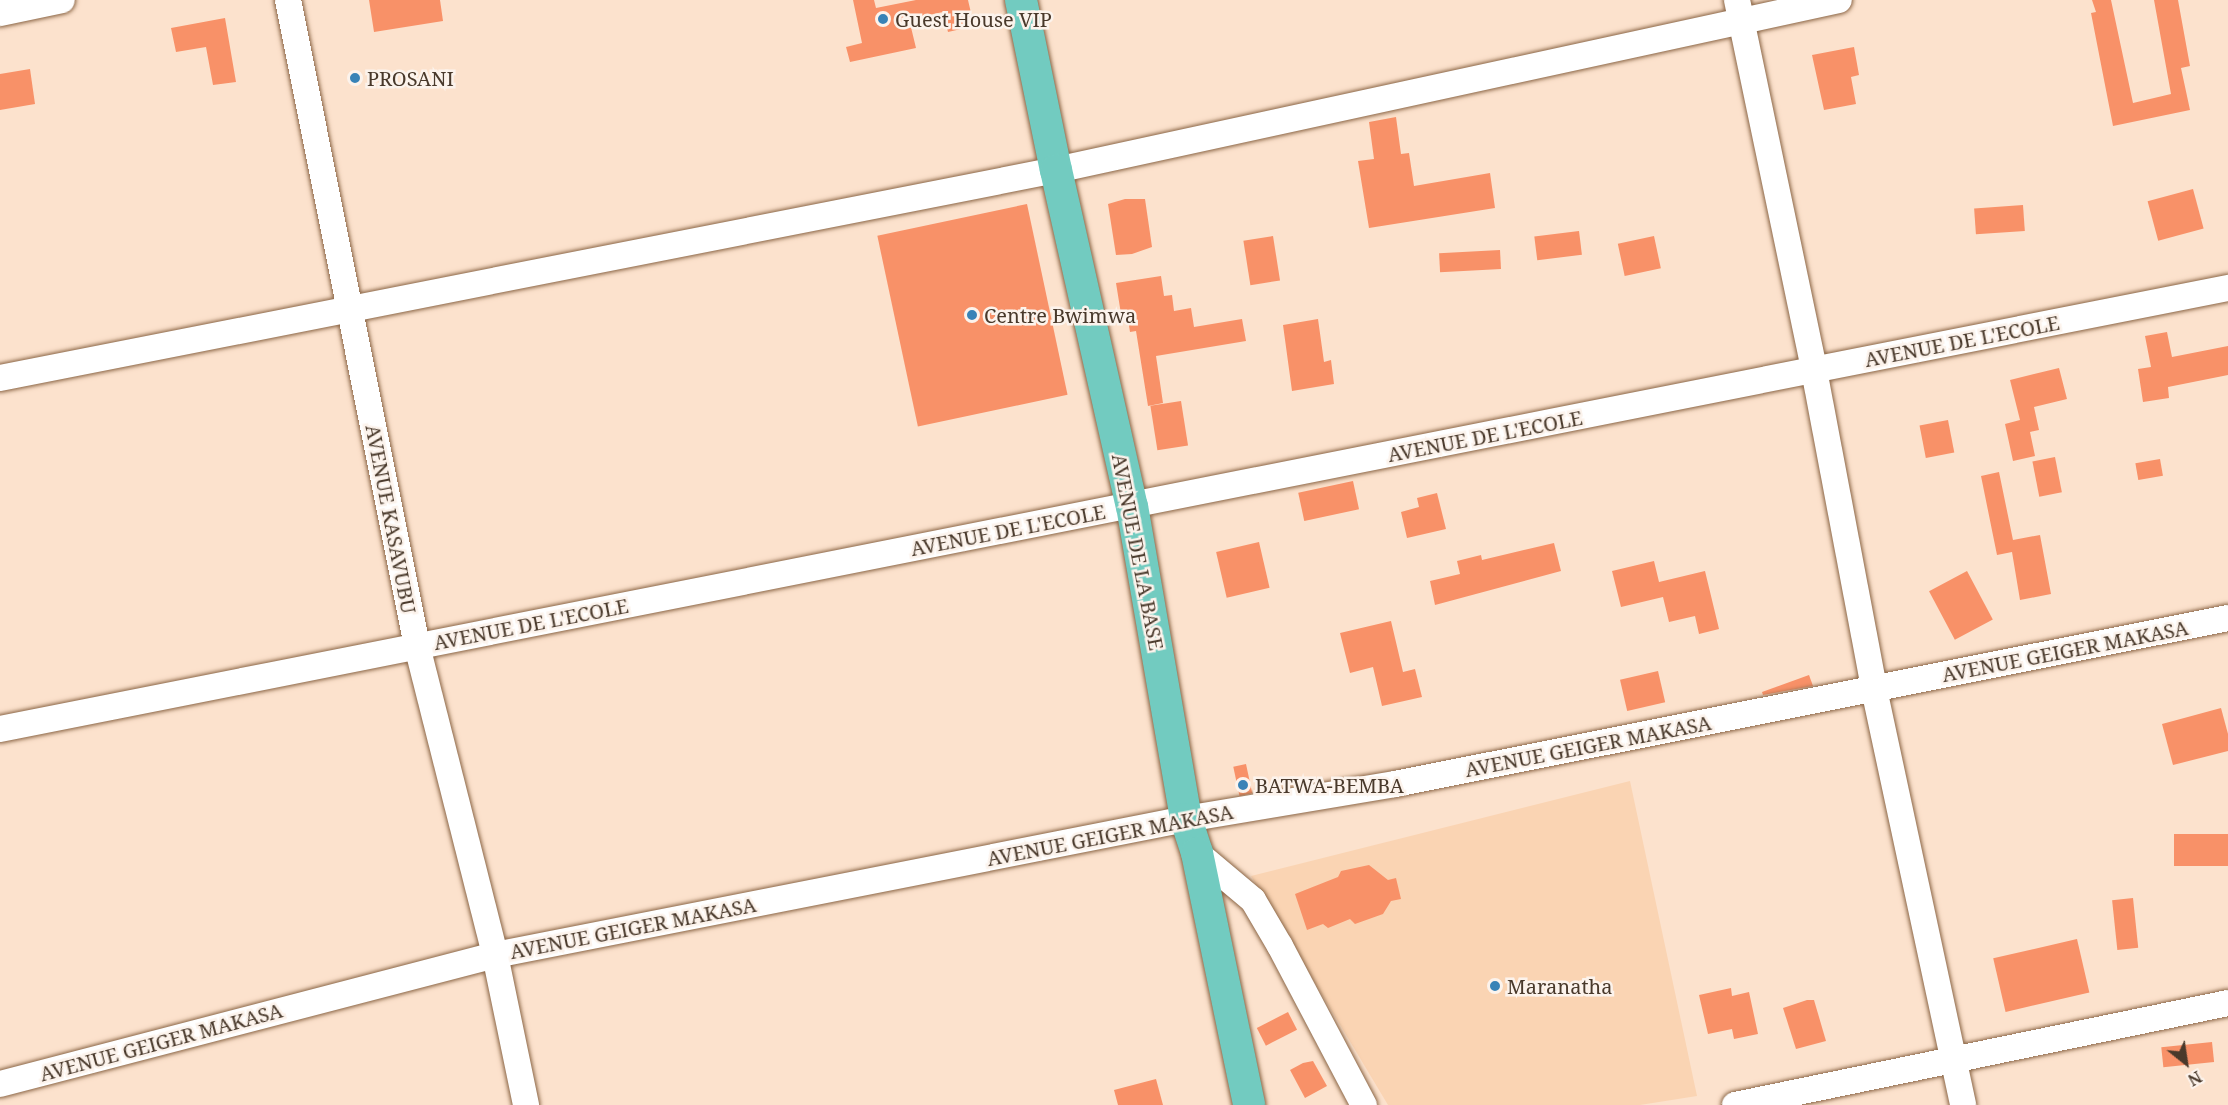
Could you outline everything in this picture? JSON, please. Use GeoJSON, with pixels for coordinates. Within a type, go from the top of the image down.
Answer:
{"type":"FeatureCollection","features":[{"type":"Feature","properties":{"kind":"main road","name":"AVENUE DE LA BASE"},"geometry":{"type":"LineString","coordinates":[[1021,0],[1056,170],[1132,506],[1186,819],[1197,853],[1249,1105]]}},
{"type":"Feature","properties":{"kind":"street"},"geometry":{"type":"LineString","coordinates":[[0,13],[62,0]]}},
{"type":"Feature","properties":{"kind":"street","name":"AVENUE KASAVUBU"},"geometry":{"type":"LineString","coordinates":[[288,0],[417,646],[495,955],[526,1105]]}},
{"type":"Feature","properties":{"kind":"street"},"geometry":{"type":"LineString","coordinates":[[0,378],[350,312],[1056,170],[1739,10],[1839,0]]}},
{"type":"Feature","properties":{"kind":"street"},"geometry":{"type":"LineString","coordinates":[[1739,10],[1814,370],[1874,689],[1963,1105]]}},
{"type":"Feature","properties":{"kind":"street","name":"AVENUE DE L'ECOLE"},"geometry":{"type":"LineString","coordinates":[[0,729],[2228,288]]}},
{"type":"Feature","properties":{"kind":"street","name":"AVENUE GEIGER MAKASA"},"geometry":{"type":"LineString","coordinates":[[0,1084],[495,955],[1186,819],[1395,784],[2228,618]]}},
{"type":"Feature","properties":{"kind":"street"},"geometry":{"type":"LineString","coordinates":[[1197,853],[1253,900],[1280,946],[1364,1105]]}},
{"type":"Feature","properties":{"kind":"street"},"geometry":{"type":"LineString","coordinates":[[1735,1105],[2228,1003]]}},
{"type":"Feature","properties":{"kind":"street"},"geometry":{"type":"LineString","coordinates":[[0,1099],[2,1105]]}},
{"type":"Feature","properties":{"kind":"shaded area","name":"Maranatha"},"geometry":{"type":"Polygon","coordinates":[[[1630,781],[1697,1096],[1640,1105],[1388,1105],[1251,876],[1630,781]]]}},
{"type":"Feature","properties":{"kind":"building"},"geometry":{"type":"Polygon","coordinates":[[[369,0],[440,0],[443,21],[374,32],[369,0]]]}},
{"type":"Feature","properties":{"kind":"building"},"geometry":{"type":"Polygon","coordinates":[[[853,0],[874,0],[876,8],[916,0],[968,0],[974,26],[948,32],[943,12],[909,19],[916,48],[850,62],[846,47],[862,43],[853,0]]]}},
{"type":"Feature","properties":{"kind":"building"},"geometry":{"type":"Polygon","coordinates":[[[2092,0],[2111,0],[2133,103],[2171,94],[2154,0],[2178,0],[2190,66],[2181,68],[2190,110],[2113,126],[2091,13],[2096,12],[2092,0]]]}},
{"type":"Feature","properties":{"kind":"building"},"geometry":{"type":"Polygon","coordinates":[[[225,18],[236,82],[213,85],[206,47],[176,52],[171,28],[225,18]]]}},
{"type":"Feature","properties":{"kind":"building"},"geometry":{"type":"Polygon","coordinates":[[[1854,47],[1859,75],[1851,77],[1856,104],[1824,110],[1812,55],[1854,47]]]}},
{"type":"Feature","properties":{"kind":"building"},"geometry":{"type":"Polygon","coordinates":[[[30,69],[35,104],[0,110],[0,74],[30,69]]]}},
{"type":"Feature","properties":{"kind":"building"},"geometry":{"type":"Polygon","coordinates":[[[1396,117],[1401,154],[1409,153],[1414,186],[1490,173],[1495,208],[1369,228],[1358,161],[1374,159],[1369,122],[1396,117]]]}},
{"type":"Feature","properties":{"kind":"building"},"geometry":{"type":"Polygon","coordinates":[[[2193,189],[2204,229],[2158,241],[2148,201],[2193,189]]]}},
{"type":"Feature","properties":{"kind":"building"},"geometry":{"type":"Polygon","coordinates":[[[1125,199],[1145,199],[1152,247],[1132,254],[1116,255],[1108,204],[1125,199]]]}},
{"type":"Feature","properties":{"kind":"building","name":"Centre Bwimwa"},"geometry":{"type":"Polygon","coordinates":[[[1027,204],[1068,395],[918,427],[877,236],[1027,204]]]}},
{"type":"Feature","properties":{"kind":"building"},"geometry":{"type":"Polygon","coordinates":[[[2023,205],[2025,231],[1976,234],[1974,208],[2023,205]]]}},
{"type":"Feature","properties":{"kind":"building"},"geometry":{"type":"Polygon","coordinates":[[[1579,231],[1582,255],[1537,260],[1534,236],[1579,231]]]}},
{"type":"Feature","properties":{"kind":"building"},"geometry":{"type":"Polygon","coordinates":[[[1273,236],[1280,280],[1250,285],[1243,241],[1273,236]]]}},
{"type":"Feature","properties":{"kind":"building"},"geometry":{"type":"Polygon","coordinates":[[[1654,236],[1661,268],[1625,276],[1618,244],[1654,236]]]}},
{"type":"Feature","properties":{"kind":"building"},"geometry":{"type":"Polygon","coordinates":[[[1500,250],[1501,269],[1440,272],[1439,253],[1500,250]]]}},
{"type":"Feature","properties":{"kind":"building"},"geometry":{"type":"Polygon","coordinates":[[[1161,276],[1164,296],[1172,295],[1174,311],[1191,308],[1194,327],[1242,319],[1246,341],[1156,356],[1163,403],[1148,406],[1136,331],[1130,332],[1127,313],[1121,314],[1116,283],[1161,276]]]}},
{"type":"Feature","properties":{"kind":"building"},"geometry":{"type":"Polygon","coordinates":[[[1318,319],[1324,362],[1331,360],[1334,384],[1292,391],[1283,325],[1318,319]]]}},
{"type":"Feature","properties":{"kind":"building"},"geometry":{"type":"Polygon","coordinates":[[[2167,332],[2172,357],[2228,346],[2228,375],[2168,387],[2169,398],[2143,402],[2138,369],[2151,367],[2145,336],[2167,332]]]}},
{"type":"Feature","properties":{"kind":"building"},"geometry":{"type":"Polygon","coordinates":[[[2059,368],[2067,399],[2034,407],[2039,430],[2030,432],[2035,456],[2013,461],[2005,424],[2020,420],[2010,380],[2059,368]]]}},
{"type":"Feature","properties":{"kind":"building"},"geometry":{"type":"Polygon","coordinates":[[[1181,401],[1188,445],[1157,450],[1150,406],[1181,401]]]}},
{"type":"Feature","properties":{"kind":"building"},"geometry":{"type":"Polygon","coordinates":[[[1948,420],[1954,452],[1926,458],[1920,426],[1948,420]]]}},
{"type":"Feature","properties":{"kind":"building"},"geometry":{"type":"Polygon","coordinates":[[[2055,457],[2062,492],[2039,497],[2032,461],[2055,457]]]}},
{"type":"Feature","properties":{"kind":"building"},"geometry":{"type":"Polygon","coordinates":[[[2160,459],[2163,476],[2138,480],[2135,463],[2160,459]]]}},
{"type":"Feature","properties":{"kind":"building"},"geometry":{"type":"Polygon","coordinates":[[[1999,472],[2013,540],[2040,535],[2051,594],[2020,600],[2012,552],[1997,555],[1981,476],[1999,472]]]}},
{"type":"Feature","properties":{"kind":"building"},"geometry":{"type":"Polygon","coordinates":[[[1353,481],[1359,509],[1304,521],[1298,493],[1353,481]]]}},
{"type":"Feature","properties":{"kind":"building"},"geometry":{"type":"Polygon","coordinates":[[[1437,493],[1446,529],[1407,538],[1401,512],[1419,507],[1417,498],[1437,493]]]}},
{"type":"Feature","properties":{"kind":"building"},"geometry":{"type":"Polygon","coordinates":[[[1259,542],[1270,588],[1227,598],[1216,552],[1259,542]]]}},
{"type":"Feature","properties":{"kind":"building"},"geometry":{"type":"Polygon","coordinates":[[[1554,543],[1561,571],[1435,605],[1430,581],[1460,574],[1457,561],[1481,555],[1482,560],[1554,543]]]}},
{"type":"Feature","properties":{"kind":"building"},"geometry":{"type":"Polygon","coordinates":[[[1654,561],[1659,582],[1705,571],[1719,629],[1699,634],[1695,616],[1669,622],[1663,597],[1621,607],[1612,571],[1654,561]]]}},
{"type":"Feature","properties":{"kind":"building"},"geometry":{"type":"Polygon","coordinates":[[[1967,571],[1993,620],[1955,640],[1929,591],[1967,571]]]}},
{"type":"Feature","properties":{"kind":"building"},"geometry":{"type":"Polygon","coordinates":[[[1391,621],[1403,672],[1415,669],[1422,697],[1382,706],[1373,667],[1350,673],[1340,633],[1391,621]]]}},
{"type":"Feature","properties":{"kind":"building"},"geometry":{"type":"Polygon","coordinates":[[[1658,671],[1665,702],[1627,711],[1620,680],[1658,671]]]}},
{"type":"Feature","properties":{"kind":"building"},"geometry":{"type":"Polygon","coordinates":[[[1809,675],[1813,686],[1763,695],[1762,692],[1809,675]]]}},
{"type":"Feature","properties":{"kind":"building"},"geometry":{"type":"Polygon","coordinates":[[[2221,708],[2228,734],[2228,751],[2173,765],[2162,724],[2221,708]]]}},
{"type":"Feature","properties":{"kind":"building","name":"BATWA-BEMBA"},"geometry":{"type":"Polygon","coordinates":[[[1246,764],[1252,793],[1240,796],[1233,767],[1246,764]]]}},
{"type":"Feature","properties":{"kind":"building"},"geometry":{"type":"Polygon","coordinates":[[[2174,834],[2228,834],[2228,866],[2174,866],[2174,834]]]}},
{"type":"Feature","properties":{"kind":"building"},"geometry":{"type":"Polygon","coordinates":[[[1369,865],[1388,880],[1396,878],[1401,899],[1391,901],[1383,914],[1355,924],[1350,919],[1328,928],[1323,924],[1307,930],[1295,894],[1338,877],[1341,871],[1369,865]]]}},
{"type":"Feature","properties":{"kind":"building"},"geometry":{"type":"Polygon","coordinates":[[[2133,898],[2138,948],[2117,950],[2112,900],[2133,898]]]}},
{"type":"Feature","properties":{"kind":"building"},"geometry":{"type":"Polygon","coordinates":[[[2077,939],[2089,993],[2006,1012],[1993,958],[2077,939]]]}},
{"type":"Feature","properties":{"kind":"building"},"geometry":{"type":"Polygon","coordinates":[[[1731,988],[1732,996],[1749,992],[1758,1034],[1734,1039],[1732,1029],[1708,1034],[1699,995],[1731,988]]]}},
{"type":"Feature","properties":{"kind":"building"},"geometry":{"type":"Polygon","coordinates":[[[1814,1000],[1826,1041],[1796,1049],[1783,1008],[1814,1000]]]}},
{"type":"Feature","properties":{"kind":"building"},"geometry":{"type":"Polygon","coordinates":[[[1288,1012],[1297,1030],[1266,1046],[1257,1028],[1288,1012]]]}},
{"type":"Feature","properties":{"kind":"building"},"geometry":{"type":"Polygon","coordinates":[[[2212,1042],[2214,1062],[2163,1067],[2161,1047],[2212,1042]]]}},
{"type":"Feature","properties":{"kind":"building"},"geometry":{"type":"Polygon","coordinates":[[[1313,1061],[1327,1086],[1305,1098],[1290,1070],[1313,1061]]]}},
{"type":"Feature","properties":{"kind":"building"},"geometry":{"type":"Polygon","coordinates":[[[1156,1079],[1163,1105],[1118,1105],[1114,1090],[1156,1079]]]}},
{"type":"Feature","properties":{"kind":"place","name":"Guest House VIP"},"geometry":{"type":"Point","coordinates":[883,19]}},
{"type":"Feature","properties":{"kind":"place","name":"PROSANI"},"geometry":{"type":"Point","coordinates":[355,78]}},
{"type":"Feature","properties":{"kind":"place","name":"Centre Bwimwa"},"geometry":{"type":"Point","coordinates":[972,315]}},
{"type":"Feature","properties":{"kind":"place","name":"BATWA-BEMBA"},"geometry":{"type":"Point","coordinates":[1243,785]}},
{"type":"Feature","properties":{"kind":"place","name":"Maranatha"},"geometry":{"type":"Point","coordinates":[1495,986]}}]}
